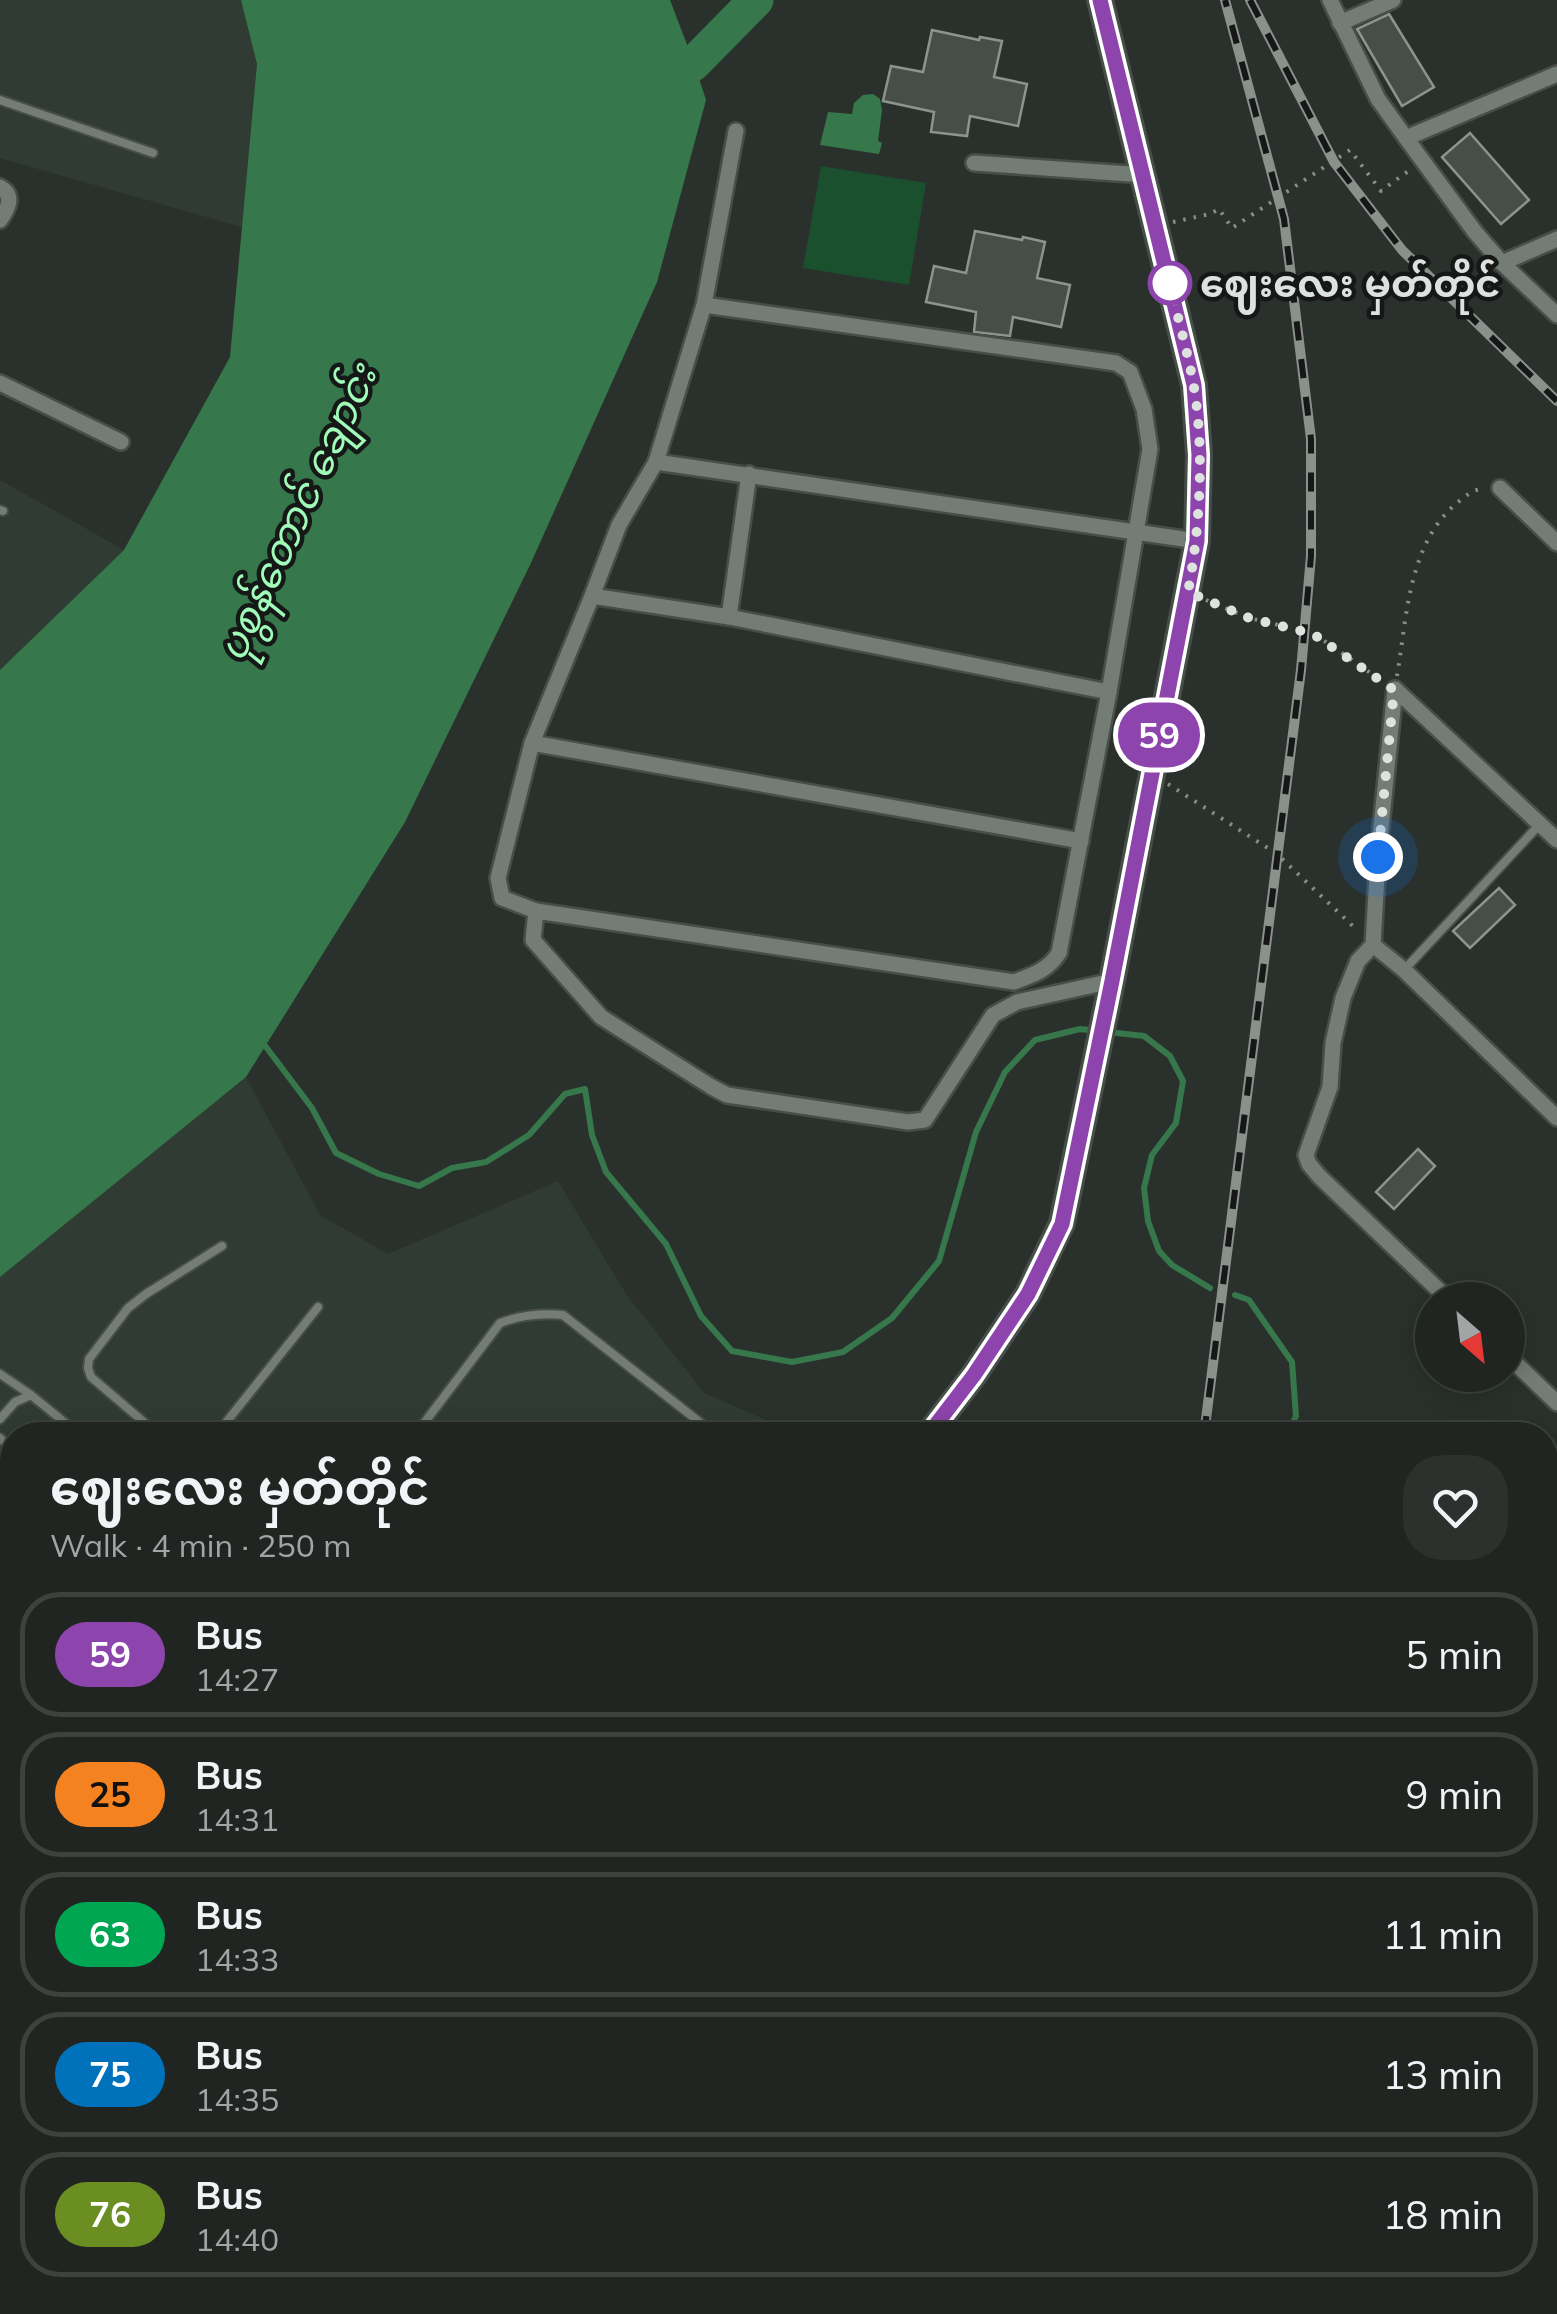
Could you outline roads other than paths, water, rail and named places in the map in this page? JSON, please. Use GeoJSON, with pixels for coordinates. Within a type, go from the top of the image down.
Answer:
{"type":"FeatureCollection","features":[{"type":"Feature","properties":{"kind":"main road"},"geometry":{"type":"LineString","coordinates":[[938,1422],[1028,1294],[1062,1224],[1197,541],[1199,455],[1194,385],[1100,0]]}},
{"type":"Feature","properties":{"kind":"street"},"geometry":{"type":"LineString","coordinates":[[1330,0],[1378,98],[1423,162],[1474,232],[1557,315]]}},
{"type":"Feature","properties":{"kind":"street"},"geometry":{"type":"LineString","coordinates":[[1340,23],[1393,0]]}},
{"type":"Feature","properties":{"kind":"street"},"geometry":{"type":"LineString","coordinates":[[1406,138],[1557,74]]}},
{"type":"Feature","properties":{"kind":"street"},"geometry":{"type":"LineString","coordinates":[[704,305],[1116,363],[1130,372],[1144,409],[1150,449],[1110,692],[1059,953],[1044,970],[1014,982],[536,911],[502,898],[498,878],[532,743],[619,525],[656,462],[704,305],[736,131]]}},
{"type":"Feature","properties":{"kind":"street"},"geometry":{"type":"LineString","coordinates":[[974,162],[1144,175]]}},
{"type":"Feature","properties":{"kind":"street"},"geometry":{"type":"LineString","coordinates":[[0,186],[9,197],[9,208],[0,220]]}},
{"type":"Feature","properties":{"kind":"street"},"geometry":{"type":"LineString","coordinates":[[1502,263],[1557,239]]}},
{"type":"Feature","properties":{"kind":"street"},"geometry":{"type":"LineString","coordinates":[[0,383],[121,442]]}},
{"type":"Feature","properties":{"kind":"street"},"geometry":{"type":"LineString","coordinates":[[656,462],[1197,541]]}},
{"type":"Feature","properties":{"kind":"street"},"geometry":{"type":"LineString","coordinates":[[729,617],[749,474]]}},
{"type":"Feature","properties":{"kind":"street"},"geometry":{"type":"LineString","coordinates":[[1500,488],[1557,543]]}},
{"type":"Feature","properties":{"kind":"street"},"geometry":{"type":"LineString","coordinates":[[592,596],[729,617],[1110,692]]}},
{"type":"Feature","properties":{"kind":"street"},"geometry":{"type":"LineString","coordinates":[[1430,1282],[1308,1164],[1307,1148],[1330,1087],[1343,998],[1358,962],[1373,945],[1394,690],[1557,840]]}},
{"type":"Feature","properties":{"kind":"street"},"geometry":{"type":"LineString","coordinates":[[532,743],[1081,841]]}},
{"type":"Feature","properties":{"kind":"street"},"geometry":{"type":"LineString","coordinates":[[536,911],[533,940],[601,1016],[710,1086],[727,1095],[908,1122],[924,1120],[994,1016],[1016,1002],[1112,981]]}},
{"type":"Feature","properties":{"kind":"street"},"geometry":{"type":"LineString","coordinates":[[1373,945],[1404,970],[1557,1118]]}},
{"type":"Feature","properties":{"kind":"street"},"geometry":{"type":"LineString","coordinates":[[1525,1372],[1557,1403]]}},
{"type":"Feature","properties":{"kind":"lane"},"geometry":{"type":"LineString","coordinates":[[0,100],[153,153]]}},
{"type":"Feature","properties":{"kind":"lane"},"geometry":{"type":"LineString","coordinates":[[1404,970],[1540,824]]}},
{"type":"Feature","properties":{"kind":"lane"},"geometry":{"type":"LineString","coordinates":[[145,1422],[92,1376],[89,1359],[128,1308],[222,1246]]}},
{"type":"Feature","properties":{"kind":"lane"},"geometry":{"type":"LineString","coordinates":[[226,1422],[318,1307]]}},
{"type":"Feature","properties":{"kind":"lane"},"geometry":{"type":"LineString","coordinates":[[424,1422],[500,1323],[547,1314],[563,1315],[699,1422]]}},
{"type":"Feature","properties":{"kind":"lane"},"geometry":{"type":"LineString","coordinates":[[0,1374],[64,1422]]}},
{"type":"Feature","properties":{"kind":"lane"},"geometry":{"type":"LineString","coordinates":[[0,1419],[15,1402],[31,1394]]}},
{"type":"Feature","properties":{"kind":"water","name":"ပုစွန်တောင် ချောင်း"},"geometry":{"type":"Polygon","coordinates":[[[241,0],[670,0],[706,100],[657,282],[530,565],[405,822],[246,1077],[0,1277],[0,670],[124,550],[230,357],[257,64],[241,0]]]}},
{"type":"Feature","properties":{"kind":"water"},"geometry":{"type":"Polygon","coordinates":[[[873,94],[880,99],[882,110],[879,154],[820,145],[828,112],[852,114],[854,103],[863,95],[873,94]]]}},
{"type":"Feature","properties":{"kind":"waterway"},"geometry":{"type":"LineString","coordinates":[[655,91],[694,63],[756,0]]}},
{"type":"Feature","properties":{"kind":"waterway"},"geometry":{"type":"LineString","coordinates":[[260,1039],[312,1108],[336,1153],[379,1174],[419,1186],[452,1168],[486,1162],[529,1135],[565,1094],[585,1089],[592,1135],[606,1172],[666,1244],[701,1316],[732,1351],[792,1362],[843,1352],[892,1318],[939,1261],[976,1132],[1005,1072],[1035,1040],[1080,1029],[1144,1036],[1170,1056],[1183,1081],[1176,1123],[1152,1155],[1144,1188],[1148,1221],[1159,1251],[1172,1265],[1210,1288]]}},
{"type":"Feature","properties":{"kind":"waterway"},"geometry":{"type":"LineString","coordinates":[[1235,1295],[1249,1300],[1292,1362],[1293,1422]]}},
{"type":"Feature","properties":{"kind":"railway"},"geometry":{"type":"LineString","coordinates":[[1206,1422],[1301,670],[1311,556],[1311,439],[1284,219],[1225,0]]}},
{"type":"Feature","properties":{"kind":"railway"},"geometry":{"type":"LineString","coordinates":[[1250,0],[1334,162],[1402,250],[1557,401]]}},
{"type":"Feature","properties":{"kind":"place","name":"ဈေးလေး မှတ်တိုင်"},"geometry":{"type":"Point","coordinates":[1170,283]}}]}
